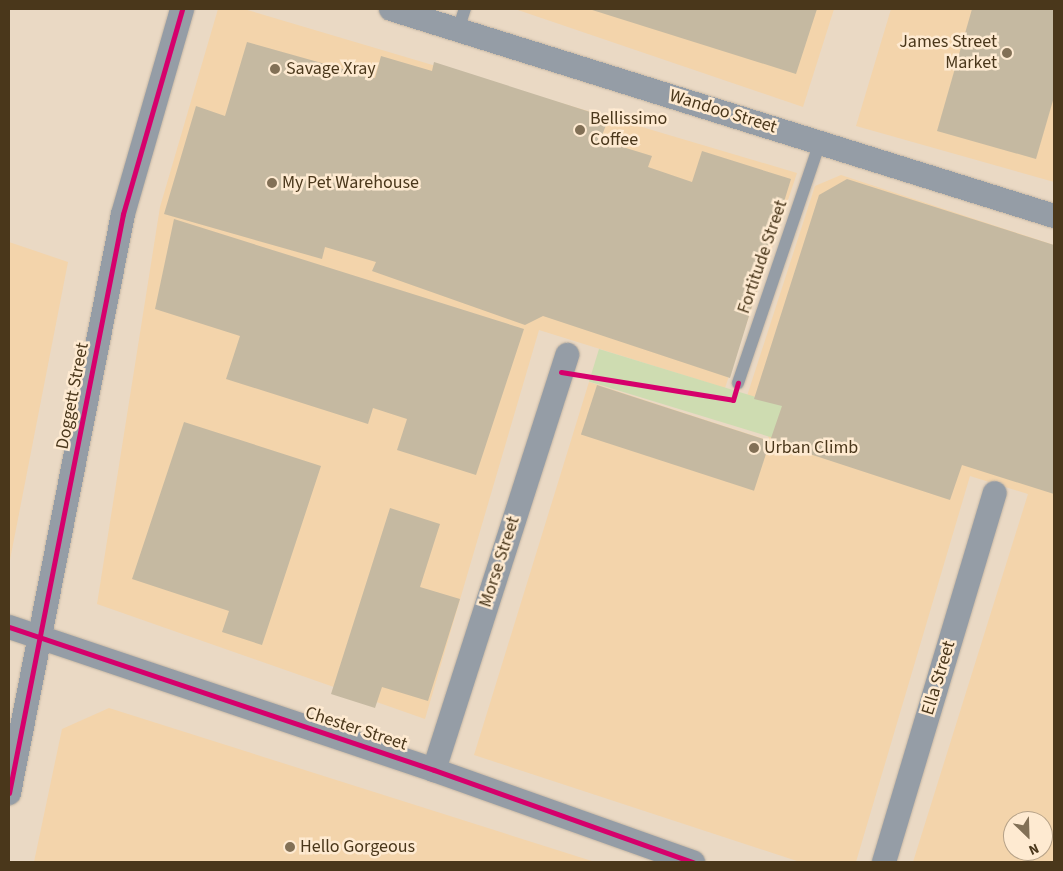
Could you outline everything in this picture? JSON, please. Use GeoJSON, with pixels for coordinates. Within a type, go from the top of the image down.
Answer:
{"type":"FeatureCollection","features":[{"type":"Feature","properties":{"kind":"street","name":"Doggett Street"},"geometry":{"type":"LineString","coordinates":[[9,793],[123,214],[182,9]]}},
{"type":"Feature","properties":{"kind":"street","name":"Wandoo Street"},"geometry":{"type":"LineString","coordinates":[[391,9],[462,19],[820,142],[1054,216]]}},
{"type":"Feature","properties":{"kind":"street","name":"Morse Street"},"geometry":{"type":"LineString","coordinates":[[434,770],[566,355]]}},
{"type":"Feature","properties":{"kind":"street","name":"Ella Street"},"geometry":{"type":"LineString","coordinates":[[884,862],[995,493]]}},
{"type":"Feature","properties":{"kind":"street","name":"Chester Street"},"geometry":{"type":"LineString","coordinates":[[9,627],[434,770],[693,862]]}},
{"type":"Feature","properties":{"kind":"lane","name":"Fortitude Street"},"geometry":{"type":"LineString","coordinates":[[738,383],[820,142]]}},
{"type":"Feature","properties":{"kind":"shaded area"},"geometry":{"type":"Polygon","coordinates":[[[218,9],[244,9],[797,173],[725,388],[539,330],[425,719],[97,604],[160,207],[218,9]]]}},
{"type":"Feature","properties":{"kind":"shaded area"},"geometry":{"type":"Polygon","coordinates":[[[515,9],[834,9],[803,107],[515,9]]]}},
{"type":"Feature","properties":{"kind":"shaded area"},"geometry":{"type":"Polygon","coordinates":[[[891,9],[1054,9],[1054,182],[856,126],[891,9]]]}},
{"type":"Feature","properties":{"kind":"shaded area"},"geometry":{"type":"Polygon","coordinates":[[[841,175],[1054,245],[1054,862],[913,862],[1028,494],[970,476],[856,862],[800,862],[474,755],[589,382],[770,441],[754,399],[747,396],[815,186],[841,175]]]}},
{"type":"Feature","properties":{"kind":"shaded area"},"geometry":{"type":"Polygon","coordinates":[[[9,242],[68,262],[9,565],[9,242]]]}},
{"type":"Feature","properties":{"kind":"shaded area"},"geometry":{"type":"Polygon","coordinates":[[[109,708],[595,862],[34,862],[62,729],[109,708]]]}},
{"type":"Feature","properties":{"kind":"green space"},"geometry":{"type":"Polygon","coordinates":[[[599,349],[783,405],[773,438],[589,382],[599,349]]]}},
{"type":"Feature","properties":{"kind":"building"},"geometry":{"type":"Polygon","coordinates":[[[589,9],[817,9],[796,74],[589,9]]]}},
{"type":"Feature","properties":{"kind":"building","name":"James Street Market"},"geometry":{"type":"Polygon","coordinates":[[[972,9],[1054,9],[1054,97],[1036,159],[937,131],[972,9]]]}},
{"type":"Feature","properties":{"kind":"building"},"geometry":{"type":"Polygon","coordinates":[[[247,42],[375,78],[381,56],[432,71],[434,62],[609,118],[600,140],[652,156],[648,167],[692,182],[702,151],[791,179],[730,378],[543,316],[525,325],[372,271],[376,262],[325,247],[322,259],[164,214],[196,106],[225,116],[247,42]]]}},
{"type":"Feature","properties":{"kind":"building"},"geometry":{"type":"Polygon","coordinates":[[[847,179],[1054,245],[1054,494],[962,465],[950,500],[770,441],[782,406],[754,399],[819,195],[847,179]]]}},
{"type":"Feature","properties":{"kind":"building"},"geometry":{"type":"Polygon","coordinates":[[[174,219],[524,329],[476,475],[397,450],[407,419],[373,408],[368,424],[226,379],[240,336],[155,309],[174,219]]]}},
{"type":"Feature","properties":{"kind":"building"},"geometry":{"type":"Polygon","coordinates":[[[597,385],[770,441],[754,491],[581,434],[597,385]]]}},
{"type":"Feature","properties":{"kind":"building"},"geometry":{"type":"Polygon","coordinates":[[[184,422],[321,466],[262,645],[222,632],[229,611],[132,579],[184,422]]]}},
{"type":"Feature","properties":{"kind":"building"},"geometry":{"type":"Polygon","coordinates":[[[390,508],[440,524],[420,587],[460,599],[428,701],[382,687],[375,708],[331,694],[390,508]]]}},
{"type":"Feature","properties":{"kind":"cycle path"},"geometry":{"type":"LineString","coordinates":[[9,793],[123,214],[182,9]]}},
{"type":"Feature","properties":{"kind":"cycle path"},"geometry":{"type":"LineString","coordinates":[[561,372],[733,400],[738,383]]}},
{"type":"Feature","properties":{"kind":"cycle path"},"geometry":{"type":"LineString","coordinates":[[9,627],[434,770],[693,862]]}},
{"type":"Feature","properties":{"kind":"place","name":"James Street Market"},"geometry":{"type":"Point","coordinates":[1007,53]}},
{"type":"Feature","properties":{"kind":"place","name":"Savage Xray"},"geometry":{"type":"Point","coordinates":[275,69]}},
{"type":"Feature","properties":{"kind":"place","name":"Bellissimo Coffee"},"geometry":{"type":"Point","coordinates":[580,130]}},
{"type":"Feature","properties":{"kind":"place","name":"My Pet Warehouse"},"geometry":{"type":"Point","coordinates":[272,183]}},
{"type":"Feature","properties":{"kind":"place","name":"Urban Climb"},"geometry":{"type":"Point","coordinates":[754,448]}},
{"type":"Feature","properties":{"kind":"place","name":"Hello Gorgeous"},"geometry":{"type":"Point","coordinates":[290,847]}}]}
